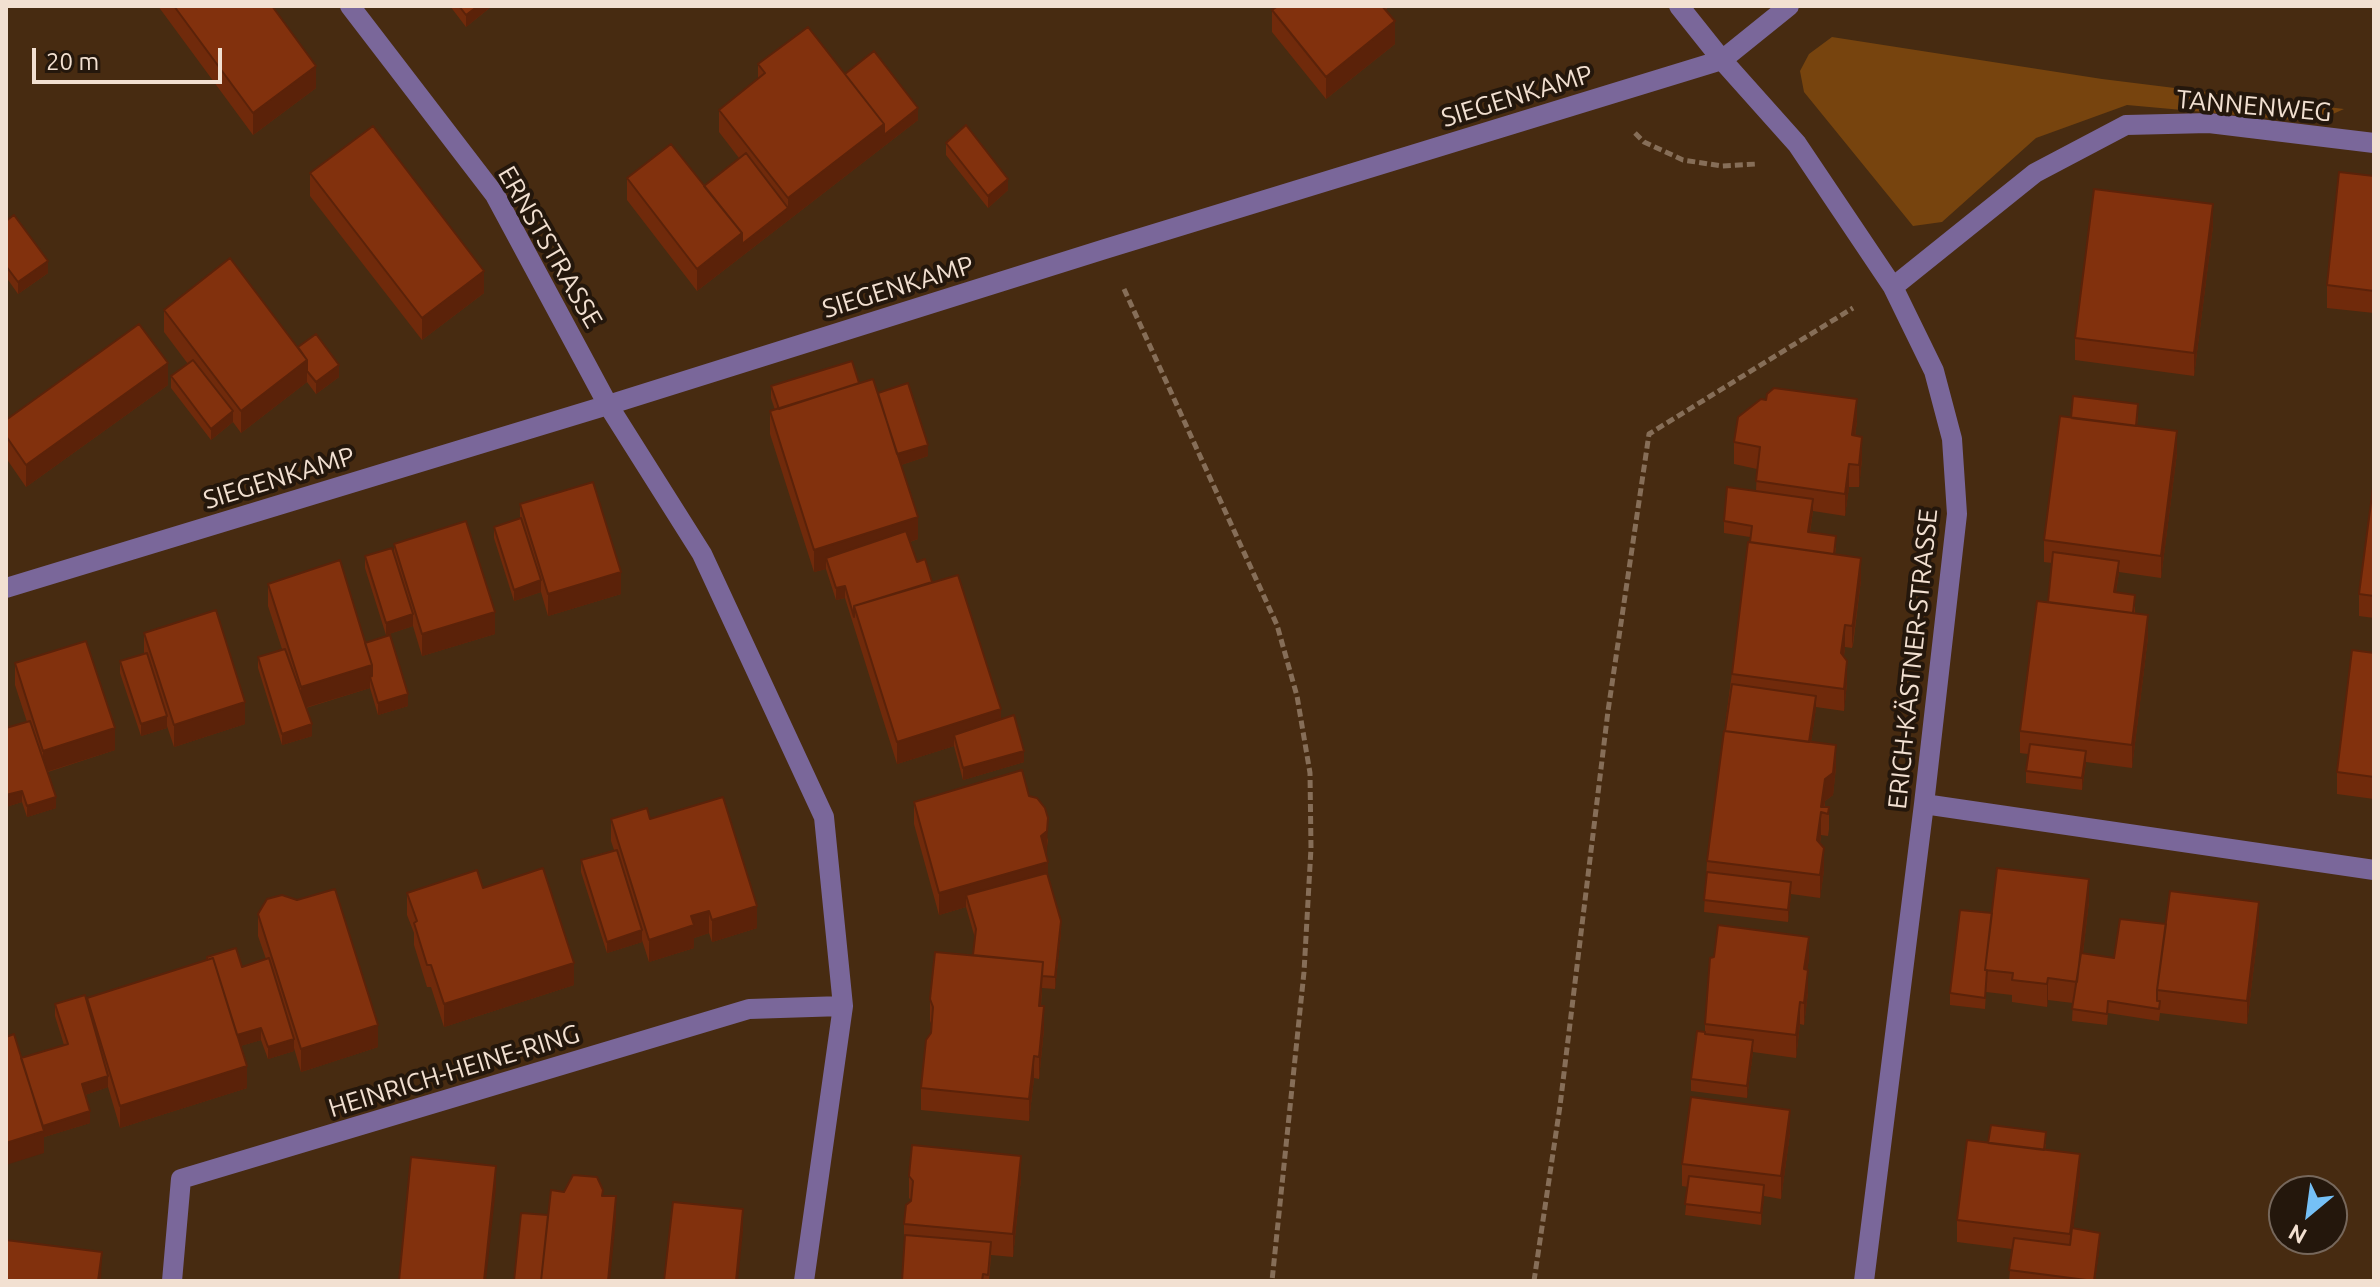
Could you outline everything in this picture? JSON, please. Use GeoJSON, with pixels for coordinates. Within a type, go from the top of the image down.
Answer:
{"type":"FeatureCollection","features":[{"type":"Feature","properties":{"kind":"street","name":"ERNSTSTRASSE"},"geometry":{"type":"LineString","coordinates":[[350,6],[495,195],[608,405],[702,554],[824,817],[843,1006],[804,1281]]}},
{"type":"Feature","properties":{"kind":"street","name":"ERICH-KÄSTNER-STRASSE"},"geometry":{"type":"LineString","coordinates":[[1679,6],[1722,60],[1797,144],[1893,287],[1934,371],[1952,439],[1957,514],[1864,1281]]}},
{"type":"Feature","properties":{"kind":"street","name":"SIEGENKAMP"},"geometry":{"type":"LineString","coordinates":[[6,588],[1722,60],[1789,6]]}},
{"type":"Feature","properties":{"kind":"street","name":"TANNENWEG"},"geometry":{"type":"LineString","coordinates":[[1893,287],[2035,173],[2126,125],[2209,123],[2374,143]]}},
{"type":"Feature","properties":{"kind":"street"},"geometry":{"type":"LineString","coordinates":[[1924,804],[2374,870]]}},
{"type":"Feature","properties":{"kind":"street","name":"HEINRICH-HEINE-RING"},"geometry":{"type":"LineString","coordinates":[[172,1281],[181,1179],[749,1009],[843,1006]]}},
{"type":"Feature","properties":{"kind":"path"},"geometry":{"type":"LineString","coordinates":[[1609,95],[1622,122],[1644,142],[1683,160],[1722,166],[1759,163],[1797,144]]}},
{"type":"Feature","properties":{"kind":"path"},"geometry":{"type":"LineString","coordinates":[[1105,249],[1277,625],[1297,696],[1308,757],[1311,848],[1304,972],[1272,1281]]}},
{"type":"Feature","properties":{"kind":"path"},"geometry":{"type":"LineString","coordinates":[[1534,1281],[1560,1106],[1608,711],[1649,434],[1893,287]]}},
{"type":"Feature","properties":{"kind":"shaded area"},"geometry":{"type":"Polygon","coordinates":[[[1832,37],[2102,79],[2344,109],[2315,122],[2127,105],[2036,138],[1942,222],[1913,226],[1804,92],[1800,71],[1809,54],[1832,37]]]}},
{"type":"Feature","properties":{"kind":"building"},"geometry":{"type":"Polygon","coordinates":[[[174,6],[272,6],[316,66],[253,113],[174,6]]]}},
{"type":"Feature","properties":{"kind":"building"},"geometry":{"type":"Polygon","coordinates":[[[459,6],[478,6],[466,15],[459,6]]]}},
{"type":"Feature","properties":{"kind":"building"},"geometry":{"type":"Polygon","coordinates":[[[1278,6],[1382,6],[1395,21],[1326,77],[1272,10],[1278,6]]]}},
{"type":"Feature","properties":{"kind":"building"},"geometry":{"type":"Polygon","coordinates":[[[808,27],[884,124],[788,198],[719,110],[765,73],[758,64],[808,27]]]}},
{"type":"Feature","properties":{"kind":"building"},"geometry":{"type":"Polygon","coordinates":[[[874,51],[918,108],[884,135],[884,124],[845,74],[874,51]]]}},
{"type":"Feature","properties":{"kind":"building"},"geometry":{"type":"Polygon","coordinates":[[[966,125],[1008,179],[988,196],[946,143],[966,125]]]}},
{"type":"Feature","properties":{"kind":"building"},"geometry":{"type":"Polygon","coordinates":[[[373,126],[484,271],[422,318],[310,173],[373,126]]]}},
{"type":"Feature","properties":{"kind":"building"},"geometry":{"type":"Polygon","coordinates":[[[671,144],[742,233],[697,269],[627,178],[671,144]]]}},
{"type":"Feature","properties":{"kind":"building"},"geometry":{"type":"Polygon","coordinates":[[[746,153],[788,208],[742,244],[742,233],[704,186],[746,153]]]}},
{"type":"Feature","properties":{"kind":"building"},"geometry":{"type":"Polygon","coordinates":[[[2339,172],[2374,176],[2374,291],[2327,285],[2339,172]]]}},
{"type":"Feature","properties":{"kind":"building"},"geometry":{"type":"Polygon","coordinates":[[[2094,189],[2213,204],[2194,353],[2075,338],[2094,189]]]}},
{"type":"Feature","properties":{"kind":"building"},"geometry":{"type":"Polygon","coordinates":[[[14,215],[48,261],[18,282],[6,266],[6,221],[14,215]]]}},
{"type":"Feature","properties":{"kind":"building"},"geometry":{"type":"Polygon","coordinates":[[[230,258],[307,360],[241,411],[164,310],[230,258]]]}},
{"type":"Feature","properties":{"kind":"building"},"geometry":{"type":"Polygon","coordinates":[[[139,324],[168,363],[26,465],[6,436],[6,420],[139,324]]]}},
{"type":"Feature","properties":{"kind":"building"},"geometry":{"type":"Polygon","coordinates":[[[316,334],[339,365],[316,382],[307,371],[307,360],[298,347],[316,334]]]}},
{"type":"Feature","properties":{"kind":"building"},"geometry":{"type":"Polygon","coordinates":[[[193,360],[233,411],[211,429],[171,376],[193,360]]]}},
{"type":"Feature","properties":{"kind":"building"},"geometry":{"type":"Polygon","coordinates":[[[852,361],[859,383],[779,409],[771,386],[852,361]]]}},
{"type":"Feature","properties":{"kind":"building"},"geometry":{"type":"Polygon","coordinates":[[[873,379],[918,517],[814,550],[770,411],[873,379]]]}},
{"type":"Feature","properties":{"kind":"building"},"geometry":{"type":"Polygon","coordinates":[[[908,383],[928,445],[897,454],[878,393],[908,383]]]}},
{"type":"Feature","properties":{"kind":"building"},"geometry":{"type":"Polygon","coordinates":[[[1774,388],[1857,399],[1852,435],[1862,437],[1859,465],[1849,464],[1845,494],[1756,481],[1760,447],[1734,442],[1738,417],[1761,399],[1766,400],[1767,394],[1774,388]]]}},
{"type":"Feature","properties":{"kind":"building"},"geometry":{"type":"Polygon","coordinates":[[[2073,396],[2138,404],[2136,426],[2071,418],[2073,396]]]}},
{"type":"Feature","properties":{"kind":"building"},"geometry":{"type":"Polygon","coordinates":[[[2060,416],[2177,431],[2161,556],[2044,540],[2060,416]]]}},
{"type":"Feature","properties":{"kind":"building"},"geometry":{"type":"Polygon","coordinates":[[[2374,480],[2374,596],[2359,594],[2374,480]]]}},
{"type":"Feature","properties":{"kind":"building"},"geometry":{"type":"Polygon","coordinates":[[[593,482],[621,572],[548,594],[520,504],[593,482]]]}},
{"type":"Feature","properties":{"kind":"building"},"geometry":{"type":"Polygon","coordinates":[[[1727,487],[1813,499],[1808,532],[1836,536],[1834,554],[1750,542],[1752,526],[1724,521],[1727,487]]]}},
{"type":"Feature","properties":{"kind":"building"},"geometry":{"type":"Polygon","coordinates":[[[521,518],[541,580],[514,590],[494,527],[521,518]]]}},
{"type":"Feature","properties":{"kind":"building"},"geometry":{"type":"Polygon","coordinates":[[[466,521],[495,612],[422,634],[394,544],[466,521]]]}},
{"type":"Feature","properties":{"kind":"building"},"geometry":{"type":"Polygon","coordinates":[[[906,531],[917,562],[925,559],[932,582],[854,606],[854,617],[845,586],[836,588],[826,558],[906,531]]]}},
{"type":"Feature","properties":{"kind":"building"},"geometry":{"type":"Polygon","coordinates":[[[1748,542],[1861,558],[1853,623],[1852,626],[1845,625],[1841,653],[1847,661],[1844,689],[1732,674],[1748,542]]]}},
{"type":"Feature","properties":{"kind":"building"},"geometry":{"type":"Polygon","coordinates":[[[392,548],[413,614],[386,623],[365,556],[392,548]]]}},
{"type":"Feature","properties":{"kind":"building"},"geometry":{"type":"Polygon","coordinates":[[[2053,552],[2119,561],[2114,592],[2135,595],[2133,613],[2048,602],[2053,552]]]}},
{"type":"Feature","properties":{"kind":"building"},"geometry":{"type":"Polygon","coordinates":[[[340,560],[372,665],[301,687],[268,584],[340,560]]]}},
{"type":"Feature","properties":{"kind":"building"},"geometry":{"type":"Polygon","coordinates":[[[958,575],[1001,709],[897,742],[854,606],[958,575]]]}},
{"type":"Feature","properties":{"kind":"building"},"geometry":{"type":"Polygon","coordinates":[[[2037,601],[2148,615],[2132,745],[2020,731],[2037,601]]]}},
{"type":"Feature","properties":{"kind":"building"},"geometry":{"type":"Polygon","coordinates":[[[216,610],[245,702],[174,725],[144,633],[216,610]]]}},
{"type":"Feature","properties":{"kind":"building"},"geometry":{"type":"Polygon","coordinates":[[[390,635],[408,694],[378,703],[365,643],[390,635]]]}},
{"type":"Feature","properties":{"kind":"building"},"geometry":{"type":"Polygon","coordinates":[[[86,641],[115,728],[43,751],[15,663],[86,641]]]}},
{"type":"Feature","properties":{"kind":"building"},"geometry":{"type":"Polygon","coordinates":[[[285,649],[312,724],[282,734],[258,657],[285,649]]]}},
{"type":"Feature","properties":{"kind":"building"},"geometry":{"type":"Polygon","coordinates":[[[2352,650],[2374,653],[2374,777],[2337,772],[2352,650]]]}},
{"type":"Feature","properties":{"kind":"building"},"geometry":{"type":"Polygon","coordinates":[[[147,653],[167,716],[141,724],[120,661],[147,653]]]}},
{"type":"Feature","properties":{"kind":"building"},"geometry":{"type":"Polygon","coordinates":[[[1732,684],[1816,696],[1809,742],[1725,731],[1732,684]]]}},
{"type":"Feature","properties":{"kind":"building"},"geometry":{"type":"Polygon","coordinates":[[[1014,715],[1024,751],[963,768],[954,735],[1014,715]]]}},
{"type":"Feature","properties":{"kind":"building"},"geometry":{"type":"Polygon","coordinates":[[[30,721],[56,797],[27,806],[22,791],[6,795],[6,728],[30,721]]]}},
{"type":"Feature","properties":{"kind":"building"},"geometry":{"type":"Polygon","coordinates":[[[1724,731],[1836,745],[1833,773],[1825,779],[1821,807],[1829,807],[1828,814],[1821,812],[1817,840],[1824,848],[1820,875],[1707,861],[1724,731]]]}},
{"type":"Feature","properties":{"kind":"building"},"geometry":{"type":"Polygon","coordinates":[[[2030,744],[2086,751],[2082,778],[2026,771],[2030,744]]]}},
{"type":"Feature","properties":{"kind":"building"},"geometry":{"type":"Polygon","coordinates":[[[1022,770],[1029,796],[1037,798],[1048,818],[1047,831],[1041,836],[1048,862],[939,893],[914,802],[1022,770]]]}},
{"type":"Feature","properties":{"kind":"building"},"geometry":{"type":"Polygon","coordinates":[[[723,797],[757,906],[712,920],[709,911],[691,916],[694,925],[649,940],[611,819],[647,808],[650,819],[723,797]]]}},
{"type":"Feature","properties":{"kind":"building"},"geometry":{"type":"Polygon","coordinates":[[[617,850],[642,930],[607,942],[581,860],[617,850]]]}},
{"type":"Feature","properties":{"kind":"building"},"geometry":{"type":"Polygon","coordinates":[[[543,868],[574,963],[444,1004],[431,965],[427,965],[407,893],[477,870],[483,888],[543,868]]]}},
{"type":"Feature","properties":{"kind":"building"},"geometry":{"type":"Polygon","coordinates":[[[1997,868],[2089,879],[2077,982],[2048,978],[2047,984],[2012,980],[2013,973],[1985,970],[1997,868]]]}},
{"type":"Feature","properties":{"kind":"building"},"geometry":{"type":"Polygon","coordinates":[[[1707,872],[1791,882],[1788,910],[1704,900],[1707,872]]]}},
{"type":"Feature","properties":{"kind":"building"},"geometry":{"type":"Polygon","coordinates":[[[1047,873],[1061,921],[1055,977],[1042,976],[1043,962],[973,955],[976,929],[966,895],[1047,873]]]}},
{"type":"Feature","properties":{"kind":"building"},"geometry":{"type":"Polygon","coordinates":[[[335,889],[378,1025],[301,1049],[258,914],[267,899],[282,895],[297,900],[335,889]]]}},
{"type":"Feature","properties":{"kind":"building"},"geometry":{"type":"Polygon","coordinates":[[[2170,891],[2259,902],[2247,1001],[2157,990],[2170,891]]]}},
{"type":"Feature","properties":{"kind":"building"},"geometry":{"type":"Polygon","coordinates":[[[1960,910],[1992,913],[1985,998],[1950,993],[1960,910]]]}},
{"type":"Feature","properties":{"kind":"building"},"geometry":{"type":"Polygon","coordinates":[[[2120,919],[2166,924],[2157,990],[2159,1009],[2108,1001],[2107,1014],[2072,1009],[2081,953],[2114,958],[2120,919]]]}},
{"type":"Feature","properties":{"kind":"building"},"geometry":{"type":"Polygon","coordinates":[[[1718,925],[1809,937],[1804,969],[1808,970],[1804,1003],[1800,1002],[1796,1035],[1705,1024],[1710,958],[1714,957],[1718,925]]]}},
{"type":"Feature","properties":{"kind":"building"},"geometry":{"type":"Polygon","coordinates":[[[236,948],[242,967],[269,958],[294,1039],[268,1047],[261,1028],[237,1035],[213,958],[207,960],[207,957],[236,948]]]}},
{"type":"Feature","properties":{"kind":"building"},"geometry":{"type":"Polygon","coordinates":[[[935,952],[1043,962],[1039,1006],[1044,1006],[1039,1057],[1034,1056],[1029,1099],[921,1088],[926,1040],[931,1033],[933,1007],[930,999],[935,952]]]}},
{"type":"Feature","properties":{"kind":"building"},"geometry":{"type":"Polygon","coordinates":[[[213,958],[247,1066],[120,1106],[87,998],[213,958]]]}},
{"type":"Feature","properties":{"kind":"building"},"geometry":{"type":"Polygon","coordinates":[[[85,995],[108,1076],[82,1084],[90,1111],[43,1126],[21,1058],[68,1044],[55,1004],[85,995]]]}},
{"type":"Feature","properties":{"kind":"building"},"geometry":{"type":"Polygon","coordinates":[[[1697,1031],[1753,1040],[1747,1086],[1691,1079],[1697,1031]]]}},
{"type":"Feature","properties":{"kind":"building"},"geometry":{"type":"Polygon","coordinates":[[[14,1034],[44,1131],[6,1143],[6,1037],[14,1034]]]}},
{"type":"Feature","properties":{"kind":"building"},"geometry":{"type":"Polygon","coordinates":[[[1691,1097],[1790,1110],[1781,1176],[1682,1164],[1691,1097]]]}},
{"type":"Feature","properties":{"kind":"building"},"geometry":{"type":"Polygon","coordinates":[[[1991,1125],[2046,1132],[2044,1150],[1988,1143],[1991,1125]]]}},
{"type":"Feature","properties":{"kind":"building"},"geometry":{"type":"Polygon","coordinates":[[[1967,1140],[2080,1154],[2070,1234],[1957,1220],[1967,1140]]]}},
{"type":"Feature","properties":{"kind":"building"},"geometry":{"type":"Polygon","coordinates":[[[912,1145],[1021,1156],[1013,1234],[904,1224],[906,1205],[911,1201],[913,1181],[909,1176],[912,1145]]]}},
{"type":"Feature","properties":{"kind":"building"},"geometry":{"type":"Polygon","coordinates":[[[411,1157],[496,1166],[484,1281],[399,1281],[411,1157]]]}},
{"type":"Feature","properties":{"kind":"building"},"geometry":{"type":"Polygon","coordinates":[[[573,1175],[597,1177],[603,1190],[602,1196],[616,1196],[608,1281],[541,1281],[551,1190],[564,1192],[573,1175]]]}},
{"type":"Feature","properties":{"kind":"building"},"geometry":{"type":"Polygon","coordinates":[[[1689,1176],[1764,1185],[1761,1213],[1685,1204],[1689,1176]]]}},
{"type":"Feature","properties":{"kind":"building"},"geometry":{"type":"Polygon","coordinates":[[[673,1202],[743,1209],[736,1281],[664,1281],[673,1202]]]}},
{"type":"Feature","properties":{"kind":"building"},"geometry":{"type":"Polygon","coordinates":[[[521,1213],[548,1215],[541,1281],[514,1281],[521,1213]]]}},
{"type":"Feature","properties":{"kind":"building"},"geometry":{"type":"Polygon","coordinates":[[[2072,1228],[2100,1233],[2094,1281],[2009,1270],[2014,1238],[2070,1245],[2072,1228]]]}},
{"type":"Feature","properties":{"kind":"building"},"geometry":{"type":"Polygon","coordinates":[[[905,1235],[991,1242],[988,1275],[983,1274],[982,1281],[902,1281],[905,1235]]]}},
{"type":"Feature","properties":{"kind":"building"},"geometry":{"type":"Polygon","coordinates":[[[6,1240],[102,1252],[98,1281],[6,1281],[6,1240]]]}}]}
